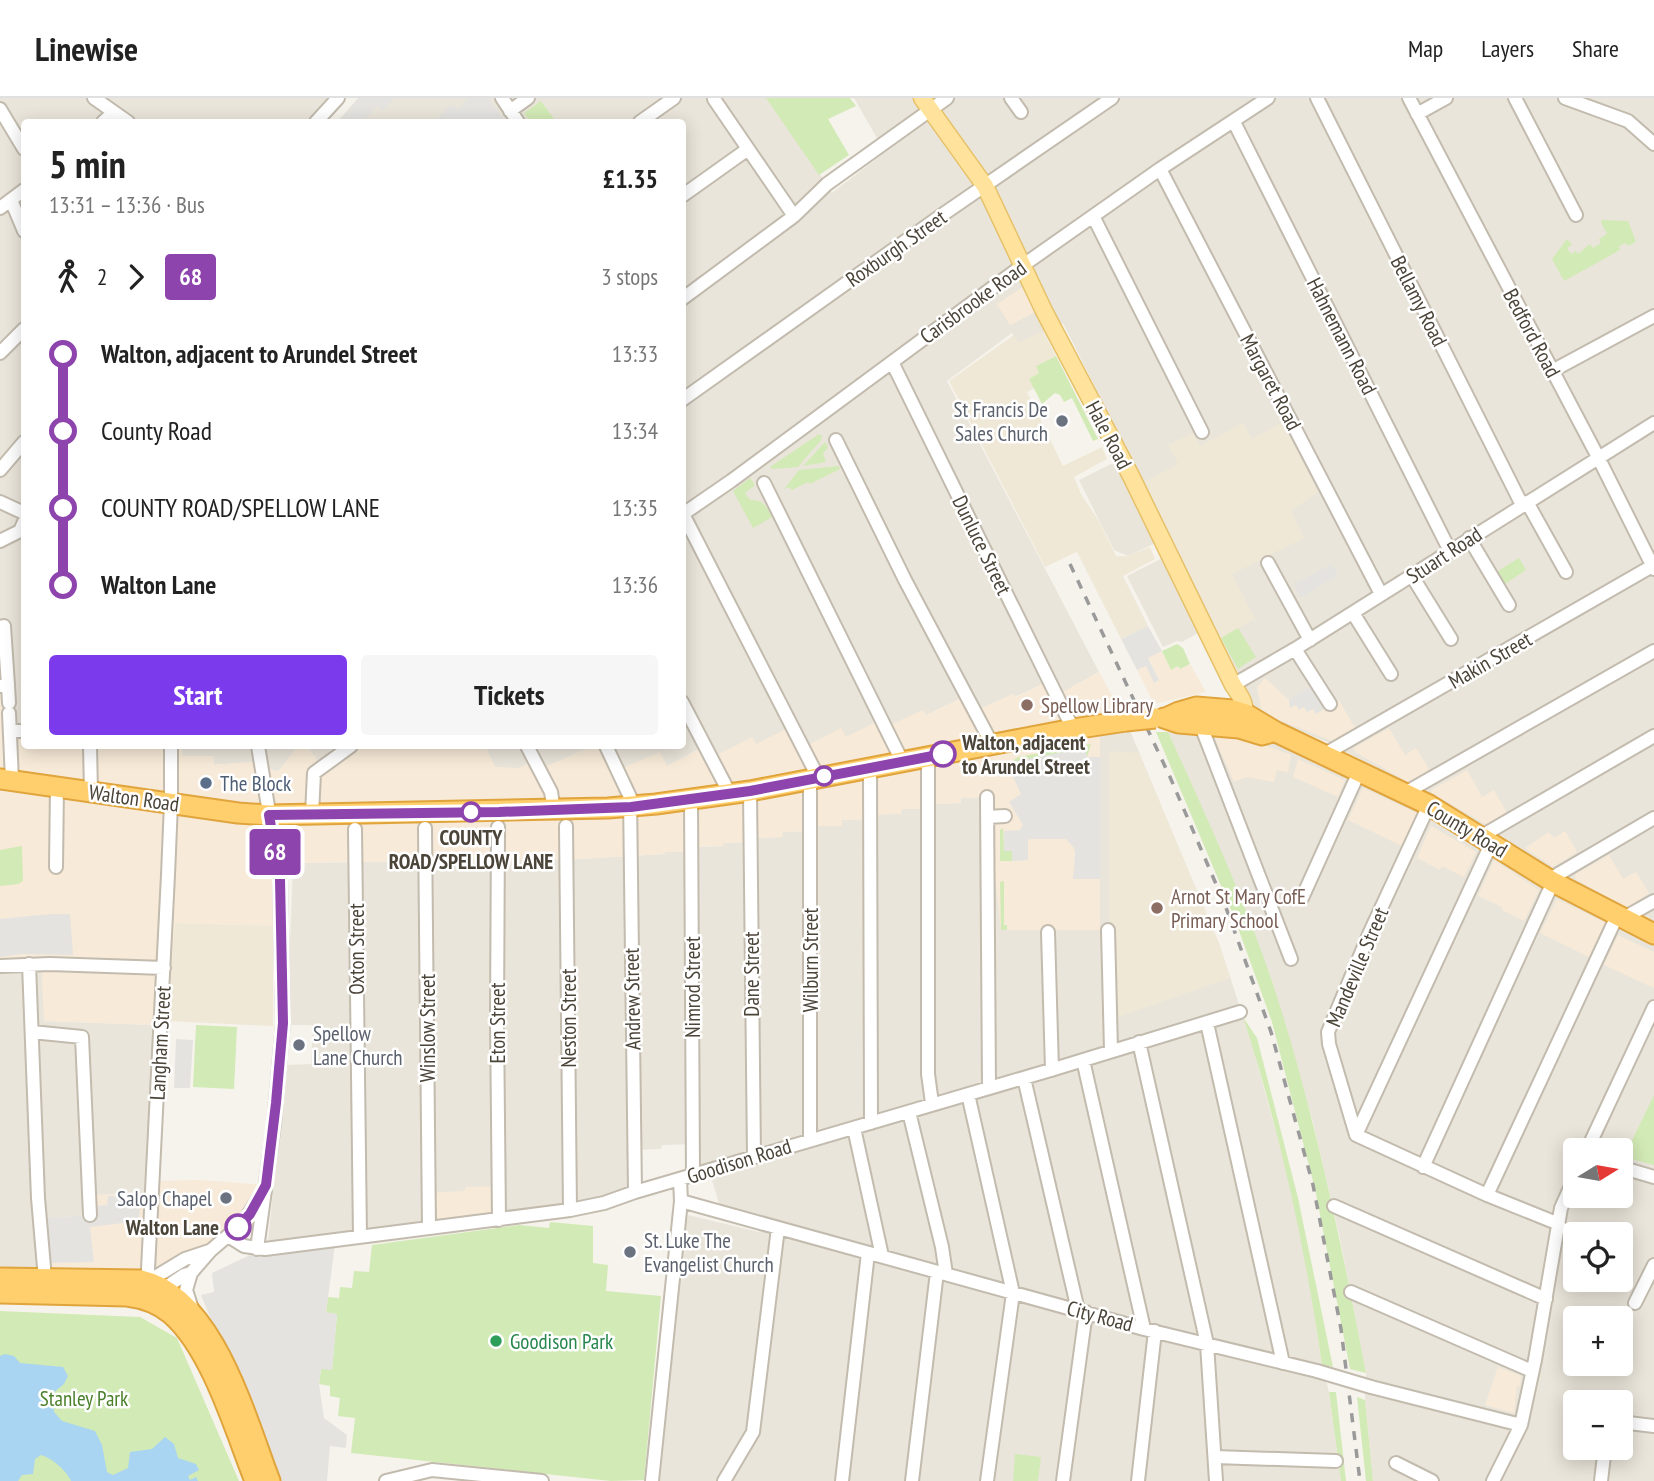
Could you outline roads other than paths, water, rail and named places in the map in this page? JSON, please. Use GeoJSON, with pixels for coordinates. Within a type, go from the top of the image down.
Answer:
{"type":"FeatureCollection","features":[{"type":"Feature","properties":{"kind":"highway","name":"County Road"},"geometry":{"type":"LineString","coordinates":[[1160,719],[1196,707],[1239,717],[1276,732],[1429,805],[1552,881],[1654,934]]}},
{"type":"Feature","properties":{"kind":"highway","name":"County Road"},"geometry":{"type":"LineString","coordinates":[[269,815],[560,818],[750,791],[1125,721],[1160,719],[1203,724],[1239,717]]}},
{"type":"Feature","properties":{"kind":"highway","name":"Walton Road"},"geometry":{"type":"LineString","coordinates":[[6,780],[269,815]]}},
{"type":"Feature","properties":{"kind":"highway"},"geometry":{"type":"LineString","coordinates":[[0,1278],[132,1279],[153,1290],[176,1296],[194,1314],[209,1336],[270,1481]]}},
{"type":"Feature","properties":{"kind":"highway"},"geometry":{"type":"LineString","coordinates":[[0,1293],[127,1296],[153,1290]]}},
{"type":"Feature","properties":{"kind":"highway"},"geometry":{"type":"LineString","coordinates":[[153,1290],[195,1343],[220,1393],[255,1481]]}},
{"type":"Feature","properties":{"kind":"main road","name":"Hale Road"},"geometry":{"type":"LineString","coordinates":[[927,104],[985,186],[1022,266],[1233,685],[1239,717]]}},
{"type":"Feature","properties":{"kind":"street"},"geometry":{"type":"LineString","coordinates":[[94,98],[123,119]]}},
{"type":"Feature","properties":{"kind":"street"},"geometry":{"type":"LineString","coordinates":[[502,98],[516,119]]}},
{"type":"Feature","properties":{"kind":"street"},"geometry":{"type":"LineString","coordinates":[[510,110],[528,98]]}},
{"type":"Feature","properties":{"kind":"street"},"geometry":{"type":"LineString","coordinates":[[644,119],[674,98]]}},
{"type":"Feature","properties":{"kind":"street"},"geometry":{"type":"LineString","coordinates":[[686,296],[794,216],[827,184],[927,104],[947,98]]}},
{"type":"Feature","properties":{"kind":"street"},"geometry":{"type":"LineString","coordinates":[[1011,98],[1021,112]]}},
{"type":"Feature","properties":{"kind":"street","name":"Roxburgh Street"},"geometry":{"type":"LineString","coordinates":[[686,397],[1112,98]]}},
{"type":"Feature","properties":{"kind":"street","name":"Carisbrooke Road"},"geometry":{"type":"LineString","coordinates":[[686,511],[1022,266],[1160,169],[1268,98]]}},
{"type":"Feature","properties":{"kind":"street","name":"Bellamy Road"},"geometry":{"type":"LineString","coordinates":[[1317,98],[1525,503],[1566,572]]}},
{"type":"Feature","properties":{"kind":"street","name":"Bedford Road"},"geometry":{"type":"LineString","coordinates":[[1409,98],[1653,567]]}},
{"type":"Feature","properties":{"kind":"street"},"geometry":{"type":"LineString","coordinates":[[1417,114],[1446,98]]}},
{"type":"Feature","properties":{"kind":"street"},"geometry":{"type":"LineString","coordinates":[[1515,98],[1576,215]]}},
{"type":"Feature","properties":{"kind":"street"},"geometry":{"type":"LineString","coordinates":[[1565,98],[1628,121],[1654,144]]}},
{"type":"Feature","properties":{"kind":"street"},"geometry":{"type":"LineString","coordinates":[[714,99],[794,216]]}},
{"type":"Feature","properties":{"kind":"street"},"geometry":{"type":"LineString","coordinates":[[318,119],[332,100]]}},
{"type":"Feature","properties":{"kind":"street"},"geometry":{"type":"LineString","coordinates":[[0,109],[21,144]]}},
{"type":"Feature","properties":{"kind":"street"},"geometry":{"type":"LineString","coordinates":[[106,119],[113,113]]}},
{"type":"Feature","properties":{"kind":"street","name":"Hahnemann Road"},"geometry":{"type":"LineString","coordinates":[[1234,122],[1450,551]]}},
{"type":"Feature","properties":{"kind":"street"},"geometry":{"type":"LineString","coordinates":[[686,193],[748,149]]}},
{"type":"Feature","properties":{"kind":"street","name":"Margaret Road"},"geometry":{"type":"LineString","coordinates":[[1160,169],[1381,594]]}},
{"type":"Feature","properties":{"kind":"street"},"geometry":{"type":"LineString","coordinates":[[0,208],[21,192]]}},
{"type":"Feature","properties":{"kind":"street"},"geometry":{"type":"LineString","coordinates":[[11,200],[21,224]]}},
{"type":"Feature","properties":{"kind":"street"},"geometry":{"type":"LineString","coordinates":[[1093,216],[1202,432]]}},
{"type":"Feature","properties":{"kind":"street"},"geometry":{"type":"LineString","coordinates":[[1552,370],[1654,316]]}},
{"type":"Feature","properties":{"kind":"street"},"geometry":{"type":"LineString","coordinates":[[0,353],[21,333]]}},
{"type":"Feature","properties":{"kind":"street","name":"Dunluce Street"},"geometry":{"type":"LineString","coordinates":[[892,362],[1073,729]]}},
{"type":"Feature","properties":{"kind":"street","name":"Stuart Road"},"geometry":{"type":"LineString","coordinates":[[1233,685],[1310,640],[1654,423]]}},
{"type":"Feature","properties":{"kind":"street"},"geometry":{"type":"LineString","coordinates":[[836,440],[905,580],[992,744]]}},
{"type":"Feature","properties":{"kind":"street"},"geometry":{"type":"LineString","coordinates":[[0,470],[21,446]]}},
{"type":"Feature","properties":{"kind":"street"},"geometry":{"type":"LineString","coordinates":[[764,483],[902,761]]}},
{"type":"Feature","properties":{"kind":"street"},"geometry":{"type":"LineString","coordinates":[[0,502],[21,512]]}},
{"type":"Feature","properties":{"kind":"street"},"geometry":{"type":"LineString","coordinates":[[686,522],[814,778]]}},
{"type":"Feature","properties":{"kind":"street"},"geometry":{"type":"LineString","coordinates":[[0,541],[21,529]]}},
{"type":"Feature","properties":{"kind":"street"},"geometry":{"type":"LineString","coordinates":[[1469,538],[1509,605]]}},
{"type":"Feature","properties":{"kind":"street"},"geometry":{"type":"LineString","coordinates":[[1268,563],[1310,640]]}},
{"type":"Feature","properties":{"kind":"street","name":"Makin Street"},"geometry":{"type":"LineString","coordinates":[[1325,754],[1653,567]]}},
{"type":"Feature","properties":{"kind":"street"},"geometry":{"type":"LineString","coordinates":[[1412,576],[1451,639]]}},
{"type":"Feature","properties":{"kind":"street"},"geometry":{"type":"LineString","coordinates":[[1353,613],[1391,674]]}},
{"type":"Feature","properties":{"kind":"street"},"geometry":{"type":"LineString","coordinates":[[0,627],[4,626],[4,685],[10,731],[6,780]]}},
{"type":"Feature","properties":{"kind":"street"},"geometry":{"type":"LineString","coordinates":[[1295,649],[1330,704]]}},
{"type":"Feature","properties":{"kind":"street"},"geometry":{"type":"LineString","coordinates":[[1405,793],[1654,652]]}},
{"type":"Feature","properties":{"kind":"street"},"geometry":{"type":"LineString","coordinates":[[686,710],[730,794]]}},
{"type":"Feature","properties":{"kind":"street"},"geometry":{"type":"LineString","coordinates":[[1203,724],[1203,731],[1291,959]]}},
{"type":"Feature","properties":{"kind":"street"},"geometry":{"type":"LineString","coordinates":[[10,731],[21,731]]}},
{"type":"Feature","properties":{"kind":"street"},"geometry":{"type":"LineString","coordinates":[[1559,1224],[1423,1167],[1356,1135],[1485,841],[1654,736]]}},
{"type":"Feature","properties":{"kind":"street"},"geometry":{"type":"LineString","coordinates":[[90,749],[91,792]]}},
{"type":"Feature","properties":{"kind":"street","name":"Langham Street"},"geometry":{"type":"LineString","coordinates":[[153,1290],[172,803],[171,749]]}},
{"type":"Feature","properties":{"kind":"street"},"geometry":{"type":"LineString","coordinates":[[228,1236],[244,1246],[257,1249],[276,1103],[283,1023],[280,879],[258,749]]}},
{"type":"Feature","properties":{"kind":"street"},"geometry":{"type":"LineString","coordinates":[[312,814],[314,773],[347,749]]}},
{"type":"Feature","properties":{"kind":"street","name":"Neston Street"},"geometry":{"type":"LineString","coordinates":[[529,749],[551,792],[560,818],[570,1210]]}},
{"type":"Feature","properties":{"kind":"street","name":"Andrew Street"},"geometry":{"type":"LineString","coordinates":[[608,749],[628,789],[631,807],[629,1194]]}},
{"type":"Feature","properties":{"kind":"street"},"geometry":{"type":"LineString","coordinates":[[928,756],[928,1062],[932,1103]]}},
{"type":"Feature","properties":{"kind":"street"},"geometry":{"type":"LineString","coordinates":[[870,767],[871,1123]]}},
{"type":"Feature","properties":{"kind":"street"},"geometry":{"type":"LineString","coordinates":[[1302,898],[1359,772]]}},
{"type":"Feature","properties":{"kind":"street","name":"Wilburn Street"},"geometry":{"type":"LineString","coordinates":[[810,1140],[814,778]]}},
{"type":"Feature","properties":{"kind":"street"},"geometry":{"type":"LineString","coordinates":[[56,867],[57,786]]}},
{"type":"Feature","properties":{"kind":"street","name":"Dane Street"},"geometry":{"type":"LineString","coordinates":[[750,791],[754,1157]]}},
{"type":"Feature","properties":{"kind":"street"},"geometry":{"type":"LineString","coordinates":[[987,797],[989,1088]]}},
{"type":"Feature","properties":{"kind":"street","name":"Nimrod Street"},"geometry":{"type":"LineString","coordinates":[[691,800],[693,1175]]}},
{"type":"Feature","properties":{"kind":"street","name":"Mandeville Street"},"geometry":{"type":"LineString","coordinates":[[1356,1135],[1329,1044],[1328,1032],[1429,805]]}},
{"type":"Feature","properties":{"kind":"street"},"geometry":{"type":"LineString","coordinates":[[987,817],[1005,816]]}},
{"type":"Feature","properties":{"kind":"street"},"geometry":{"type":"LineString","coordinates":[[1423,1167],[1552,881],[1654,818]]}},
{"type":"Feature","properties":{"kind":"street","name":"Eton Street"},"geometry":{"type":"LineString","coordinates":[[498,827],[499,1220]]}},
{"type":"Feature","properties":{"kind":"street","name":"Winslow Street"},"geometry":{"type":"LineString","coordinates":[[425,828],[429,1228]]}},
{"type":"Feature","properties":{"kind":"street","name":"Oxton Street"},"geometry":{"type":"LineString","coordinates":[[355,829],[360,1237]]}},
{"type":"Feature","properties":{"kind":"street"},"geometry":{"type":"LineString","coordinates":[[1487,1195],[1619,918],[1654,901]]}},
{"type":"Feature","properties":{"kind":"street"},"geometry":{"type":"LineString","coordinates":[[1108,930],[1111,1050]]}},
{"type":"Feature","properties":{"kind":"street"},"geometry":{"type":"LineString","coordinates":[[1048,932],[1052,1070]]}},
{"type":"Feature","properties":{"kind":"street"},"geometry":{"type":"LineString","coordinates":[[29,964],[38,1198],[45,1279]]}},
{"type":"Feature","properties":{"kind":"street"},"geometry":{"type":"LineString","coordinates":[[0,965],[164,968]]}},
{"type":"Feature","properties":{"kind":"street"},"geometry":{"type":"LineString","coordinates":[[1593,1138],[1654,1007]]}},
{"type":"Feature","properties":{"kind":"street","name":"Goodison Road"},"geometry":{"type":"LineString","coordinates":[[257,1249],[499,1220],[604,1203],[1240,1012]]}},
{"type":"Feature","properties":{"kind":"street"},"geometry":{"type":"LineString","coordinates":[[1207,1023],[1283,1363]]}},
{"type":"Feature","properties":{"kind":"street"},"geometry":{"type":"LineString","coordinates":[[32,1032],[82,1037],[90,1215]]}},
{"type":"Feature","properties":{"kind":"street"},"geometry":{"type":"LineString","coordinates":[[1139,1042],[1207,1344],[1216,1481]]}},
{"type":"Feature","properties":{"kind":"street"},"geometry":{"type":"LineString","coordinates":[[1083,1060],[1149,1330],[1138,1481]]}},
{"type":"Feature","properties":{"kind":"street"},"geometry":{"type":"LineString","coordinates":[[1024,1078],[1082,1311],[1063,1481]]}},
{"type":"Feature","properties":{"kind":"street"},"geometry":{"type":"LineString","coordinates":[[968,1094],[1013,1293],[987,1481]]}},
{"type":"Feature","properties":{"kind":"street"},"geometry":{"type":"LineString","coordinates":[[909,1112],[942,1247],[941,1273],[912,1481]]}},
{"type":"Feature","properties":{"kind":"street"},"geometry":{"type":"LineString","coordinates":[[854,1128],[883,1256]]}},
{"type":"Feature","properties":{"kind":"street"},"geometry":{"type":"LineString","coordinates":[[1633,1171],[1654,1177]]}},
{"type":"Feature","properties":{"kind":"street"},"geometry":{"type":"LineString","coordinates":[[652,1481],[681,1201],[680,1179]]}},
{"type":"Feature","properties":{"kind":"street"},"geometry":{"type":"LineString","coordinates":[[194,1314],[186,1290],[191,1273],[209,1251],[250,1214],[266,1185]]}},
{"type":"Feature","properties":{"kind":"street","name":"City Road"},"geometry":{"type":"LineString","coordinates":[[681,1201],[1149,1330],[1521,1425]]}},
{"type":"Feature","properties":{"kind":"street"},"geometry":{"type":"LineString","coordinates":[[1493,1481],[1521,1425],[1563,1204]]}},
{"type":"Feature","properties":{"kind":"street"},"geometry":{"type":"LineString","coordinates":[[1334,1206],[1546,1299]]}},
{"type":"Feature","properties":{"kind":"street"},"geometry":{"type":"LineString","coordinates":[[724,1481],[752,1432],[778,1228]]}},
{"type":"Feature","properties":{"kind":"street"},"geometry":{"type":"LineString","coordinates":[[153,1290],[185,1259],[209,1251]]}},
{"type":"Feature","properties":{"kind":"street"},"geometry":{"type":"LineString","coordinates":[[842,1481],[868,1253]]}},
{"type":"Feature","properties":{"kind":"street"},"geometry":{"type":"LineString","coordinates":[[1635,1303],[1654,1265]]}},
{"type":"Feature","properties":{"kind":"street"},"geometry":{"type":"LineString","coordinates":[[153,1290],[191,1273]]}},
{"type":"Feature","properties":{"kind":"street"},"geometry":{"type":"LineString","coordinates":[[1351,1292],[1532,1371]]}},
{"type":"Feature","properties":{"kind":"street"},"geometry":{"type":"LineString","coordinates":[[1633,1424],[1654,1426]]}},
{"type":"Feature","properties":{"kind":"street"},"geometry":{"type":"LineString","coordinates":[[1215,1457],[1336,1461]]}},
{"type":"Feature","properties":{"kind":"street"},"geometry":{"type":"LineString","coordinates":[[1601,1481],[1603,1460]]}},
{"type":"Feature","properties":{"kind":"street"},"geometry":{"type":"LineString","coordinates":[[1396,1463],[1432,1481]]}},
{"type":"Feature","properties":{"kind":"street"},"geometry":{"type":"LineString","coordinates":[[386,1481],[432,1476],[542,1481]]}},
{"type":"Feature","properties":{"kind":"water"},"geometry":{"type":"Polygon","coordinates":[[[0,1356],[14,1356],[20,1363],[63,1367],[68,1376],[64,1384],[53,1393],[54,1412],[62,1421],[95,1431],[102,1445],[107,1472],[113,1475],[128,1468],[130,1452],[152,1449],[165,1437],[174,1444],[178,1458],[196,1464],[199,1470],[188,1476],[190,1480],[196,1477],[198,1481],[71,1481],[59,1465],[41,1455],[35,1459],[33,1474],[22,1475],[18,1481],[0,1481],[0,1356]]]}},
{"type":"Feature","properties":{"kind":"railway"},"geometry":{"type":"LineString","coordinates":[[1070,564],[1170,777],[1225,905],[1271,1032],[1313,1185],[1341,1329],[1360,1481]]}},
{"type":"Feature","properties":{"kind":"place","name":"St Francis De Sales Church"},"geometry":{"type":"Point","coordinates":[1062,421]}},
{"type":"Feature","properties":{"kind":"place","name":"Spellow Library"},"geometry":{"type":"Point","coordinates":[1027,705]}},
{"type":"Feature","properties":{"kind":"place","name":"Walton, adjacent to Arundel Street"},"geometry":{"type":"Point","coordinates":[943,754]}},
{"type":"Feature","properties":{"kind":"place","name":"The Block"},"geometry":{"type":"Point","coordinates":[206,783]}},
{"type":"Feature","properties":{"kind":"place","name":"COUNTY ROAD/SPELLOW LANE"},"geometry":{"type":"Point","coordinates":[471,812]}},
{"type":"Feature","properties":{"kind":"place","name":"Arnot St Mary CofE Primary School"},"geometry":{"type":"Point","coordinates":[1157,908]}},
{"type":"Feature","properties":{"kind":"place","name":"Spellow Lane Church"},"geometry":{"type":"Point","coordinates":[299,1045]}},
{"type":"Feature","properties":{"kind":"place","name":"Salop Chapel"},"geometry":{"type":"Point","coordinates":[226,1198]}},
{"type":"Feature","properties":{"kind":"place","name":"Walton Lane"},"geometry":{"type":"Point","coordinates":[238,1227]}},
{"type":"Feature","properties":{"kind":"place","name":"St. Luke The Evangelist Church"},"geometry":{"type":"Point","coordinates":[630,1252]}},
{"type":"Feature","properties":{"kind":"place","name":"Goodison Park"},"geometry":{"type":"Point","coordinates":[496,1341]}},
{"type":"Feature","properties":{"kind":"park label","name":"Stanley Park"},"geometry":{"type":"Point","coordinates":[84,1398]}}]}
